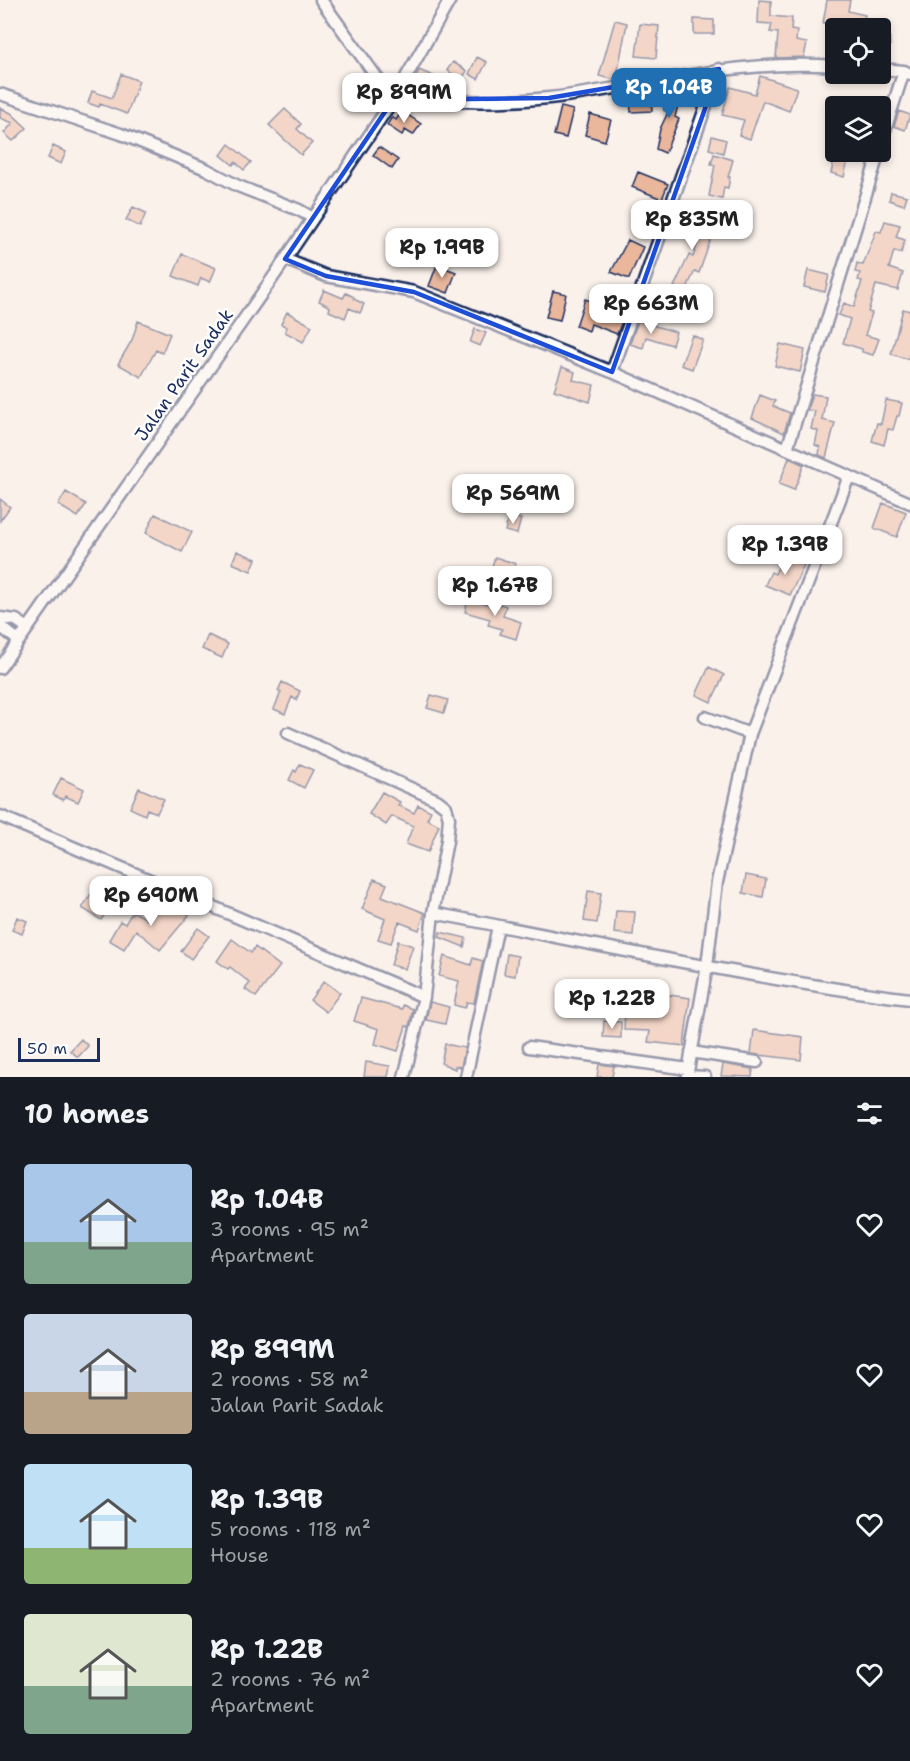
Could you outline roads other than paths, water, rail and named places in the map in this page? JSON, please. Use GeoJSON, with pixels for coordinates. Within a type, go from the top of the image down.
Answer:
{"type":"FeatureCollection","features":[{"type":"Feature","properties":{"kind":"street"},"geometry":{"type":"LineString","coordinates":[[321,0],[393,100],[460,101],[549,98],[719,69],[825,65]]}},
{"type":"Feature","properties":{"kind":"street","name":"Jalan Parit Sadak"},"geometry":{"type":"LineString","coordinates":[[0,668],[285,259],[306,214],[393,100],[450,0]]}},
{"type":"Feature","properties":{"kind":"street"},"geometry":{"type":"LineString","coordinates":[[612,372],[719,69]]}},
{"type":"Feature","properties":{"kind":"street"},"geometry":{"type":"LineString","coordinates":[[891,71],[907,73],[891,116]]}},
{"type":"Feature","properties":{"kind":"street"},"geometry":{"type":"LineString","coordinates":[[0,94],[122,134],[306,214]]}},
{"type":"Feature","properties":{"kind":"street"},"geometry":{"type":"LineString","coordinates":[[787,449],[876,162]]}},
{"type":"Feature","properties":{"kind":"street"},"geometry":{"type":"LineString","coordinates":[[285,259],[326,276],[414,292],[612,372],[910,503]]}},
{"type":"Feature","properties":{"kind":"street"},"geometry":{"type":"LineString","coordinates":[[687,1074],[707,966],[717,882],[750,734],[849,476]]}},
{"type":"Feature","properties":{"kind":"street"},"geometry":{"type":"LineString","coordinates":[[0,618],[16,620],[28,628]]}},
{"type":"Feature","properties":{"kind":"street"},"geometry":{"type":"LineString","coordinates":[[0,626],[19,641]]}},
{"type":"Feature","properties":{"kind":"street"},"geometry":{"type":"LineString","coordinates":[[705,717],[750,734]]}},
{"type":"Feature","properties":{"kind":"street"},"geometry":{"type":"LineString","coordinates":[[288,733],[437,800],[446,807],[449,818],[447,841],[433,913],[424,997],[404,1077]]}},
{"type":"Feature","properties":{"kind":"street"},"geometry":{"type":"LineString","coordinates":[[0,816],[424,997]]}},
{"type":"Feature","properties":{"kind":"street"},"geometry":{"type":"LineString","coordinates":[[433,913],[707,966],[852,992],[910,999]]}},
{"type":"Feature","properties":{"kind":"street"},"geometry":{"type":"LineString","coordinates":[[466,1077],[498,926]]}},
{"type":"Feature","properties":{"kind":"street"},"geometry":{"type":"LineString","coordinates":[[529,1047],[705,1077]]}},
{"type":"Feature","properties":{"kind":"street"},"geometry":{"type":"LineString","coordinates":[[691,1052],[757,1062]]}}]}
